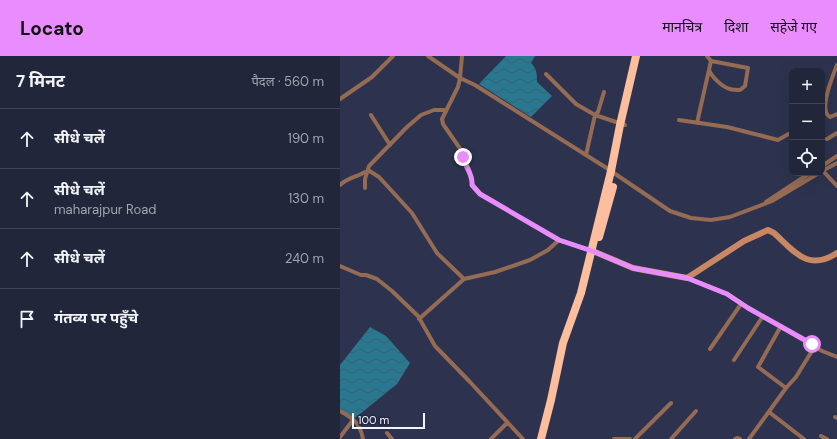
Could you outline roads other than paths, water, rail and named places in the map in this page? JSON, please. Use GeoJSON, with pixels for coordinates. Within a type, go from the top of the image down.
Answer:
{"type":"FeatureCollection","features":[{"type":"Feature","properties":{"kind":"highway"},"geometry":{"type":"LineString","coordinates":[[541,439],[563,343],[581,293],[613,173],[636,56]]}},
{"type":"Feature","properties":{"kind":"highway"},"geometry":{"type":"LineString","coordinates":[[623,124],[640,56]]}},
{"type":"Feature","properties":{"kind":"highway"},"geometry":{"type":"LineString","coordinates":[[546,439],[567,349],[587,289],[593,251]]}},
{"type":"Feature","properties":{"kind":"street"},"geometry":{"type":"LineString","coordinates":[[340,99],[372,77],[393,56]]}},
{"type":"Feature","properties":{"kind":"street"},"geometry":{"type":"LineString","coordinates":[[428,56],[459,83],[475,85],[670,211],[690,218],[711,220],[730,217],[772,201],[815,176]]}},
{"type":"Feature","properties":{"kind":"street"},"geometry":{"type":"LineString","coordinates":[[462,56],[459,83],[442,119],[443,124],[461,150],[466,167],[472,178],[472,185],[480,194],[559,240],[593,251],[633,268],[687,278],[727,294],[741,304],[822,351],[837,357]]}},
{"type":"Feature","properties":{"kind":"street"},"geometry":{"type":"LineString","coordinates":[[707,56],[711,61],[748,68],[745,86],[740,90],[729,89],[718,81],[709,70]]}},
{"type":"Feature","properties":{"kind":"street"},"geometry":{"type":"LineString","coordinates":[[696,123],[711,61]]}},
{"type":"Feature","properties":{"kind":"street"},"geometry":{"type":"LineString","coordinates":[[825,107],[830,82],[837,65]]}},
{"type":"Feature","properties":{"kind":"street"},"geometry":{"type":"LineString","coordinates":[[546,74],[576,104],[595,115],[623,124]]}},
{"type":"Feature","properties":{"kind":"street"},"geometry":{"type":"LineString","coordinates":[[586,156],[595,115],[598,112],[604,92]]}},
{"type":"Feature","properties":{"kind":"street"},"geometry":{"type":"LineString","coordinates":[[365,188],[365,178],[372,161],[390,145],[406,127],[421,115],[434,110],[446,110]]}},
{"type":"Feature","properties":{"kind":"street"},"geometry":{"type":"LineString","coordinates":[[825,115],[830,116],[837,114]]}},
{"type":"Feature","properties":{"kind":"street"},"geometry":{"type":"LineString","coordinates":[[371,115],[390,145]]}},
{"type":"Feature","properties":{"kind":"street"},"geometry":{"type":"LineString","coordinates":[[679,120],[727,127],[778,140],[789,134]]}},
{"type":"Feature","properties":{"kind":"street"},"geometry":{"type":"LineString","coordinates":[[827,139],[837,133]]}},
{"type":"Feature","properties":{"kind":"street"},"geometry":{"type":"LineString","coordinates":[[825,164],[837,156]]}},
{"type":"Feature","properties":{"kind":"street"},"geometry":{"type":"LineString","coordinates":[[825,170],[837,163]]}},
{"type":"Feature","properties":{"kind":"street"},"geometry":{"type":"LineString","coordinates":[[340,185],[349,179],[362,175],[368,170]]}},
{"type":"Feature","properties":{"kind":"street"},"geometry":{"type":"LineString","coordinates":[[368,170],[379,177],[412,213],[437,253],[464,279]]}},
{"type":"Feature","properties":{"kind":"street"},"geometry":{"type":"LineString","coordinates":[[825,175],[837,186]]}},
{"type":"Feature","properties":{"kind":"street"},"geometry":{"type":"LineString","coordinates":[[766,203],[779,192],[805,176]]}},
{"type":"Feature","properties":{"kind":"street"},"geometry":{"type":"LineString","coordinates":[[687,278],[744,241],[768,230],[774,233],[803,258],[814,262],[820,261],[837,253]]}},
{"type":"Feature","properties":{"kind":"street"},"geometry":{"type":"LineString","coordinates":[[419,319],[464,279],[495,272],[530,260],[548,250],[559,240]]}},
{"type":"Feature","properties":{"kind":"street"},"geometry":{"type":"LineString","coordinates":[[340,266],[361,275],[366,275],[377,279],[392,291],[419,319],[434,346],[523,439]]}},
{"type":"Feature","properties":{"kind":"street"},"geometry":{"type":"LineString","coordinates":[[710,349],[741,304]]}},
{"type":"Feature","properties":{"kind":"street"},"geometry":{"type":"LineString","coordinates":[[734,360],[763,316]]}},
{"type":"Feature","properties":{"kind":"street"},"geometry":{"type":"LineString","coordinates":[[780,326],[758,367],[786,388]]}},
{"type":"Feature","properties":{"kind":"street"},"geometry":{"type":"LineString","coordinates":[[749,439],[786,388],[796,377],[815,346]]}},
{"type":"Feature","properties":{"kind":"street"},"geometry":{"type":"LineString","coordinates":[[634,439],[671,403]]}},
{"type":"Feature","properties":{"kind":"street"},"geometry":{"type":"LineString","coordinates":[[340,411],[360,427],[363,439]]}},
{"type":"Feature","properties":{"kind":"street"},"geometry":{"type":"LineString","coordinates":[[671,439],[696,411]]}},
{"type":"Feature","properties":{"kind":"street"},"geometry":{"type":"LineString","coordinates":[[769,412],[804,439]]}},
{"type":"Feature","properties":{"kind":"street"},"geometry":{"type":"LineString","coordinates":[[340,437],[353,420]]}},
{"type":"Feature","properties":{"kind":"street"},"geometry":{"type":"LineString","coordinates":[[491,439],[508,423]]}},
{"type":"Feature","properties":{"kind":"street"},"geometry":{"type":"LineString","coordinates":[[387,433],[392,439]]}},
{"type":"Feature","properties":{"kind":"street"},"geometry":{"type":"LineString","coordinates":[[822,436],[826,439]]}},
{"type":"Feature","properties":{"kind":"street"},"geometry":{"type":"LineString","coordinates":[[614,439],[630,439]]}},
{"type":"Feature","properties":{"kind":"street"},"geometry":{"type":"LineString","coordinates":[[735,439],[740,439]]}},
{"type":"Feature","properties":{"kind":"water"},"geometry":{"type":"Polygon","coordinates":[[[506,56],[535,56],[531,63],[536,72],[537,82],[552,96],[531,117],[479,84],[506,56]]]}},
{"type":"Feature","properties":{"kind":"water"},"geometry":{"type":"Polygon","coordinates":[[[370,327],[386,336],[410,363],[397,384],[355,418],[340,409],[340,365],[370,327]]]}}]}
